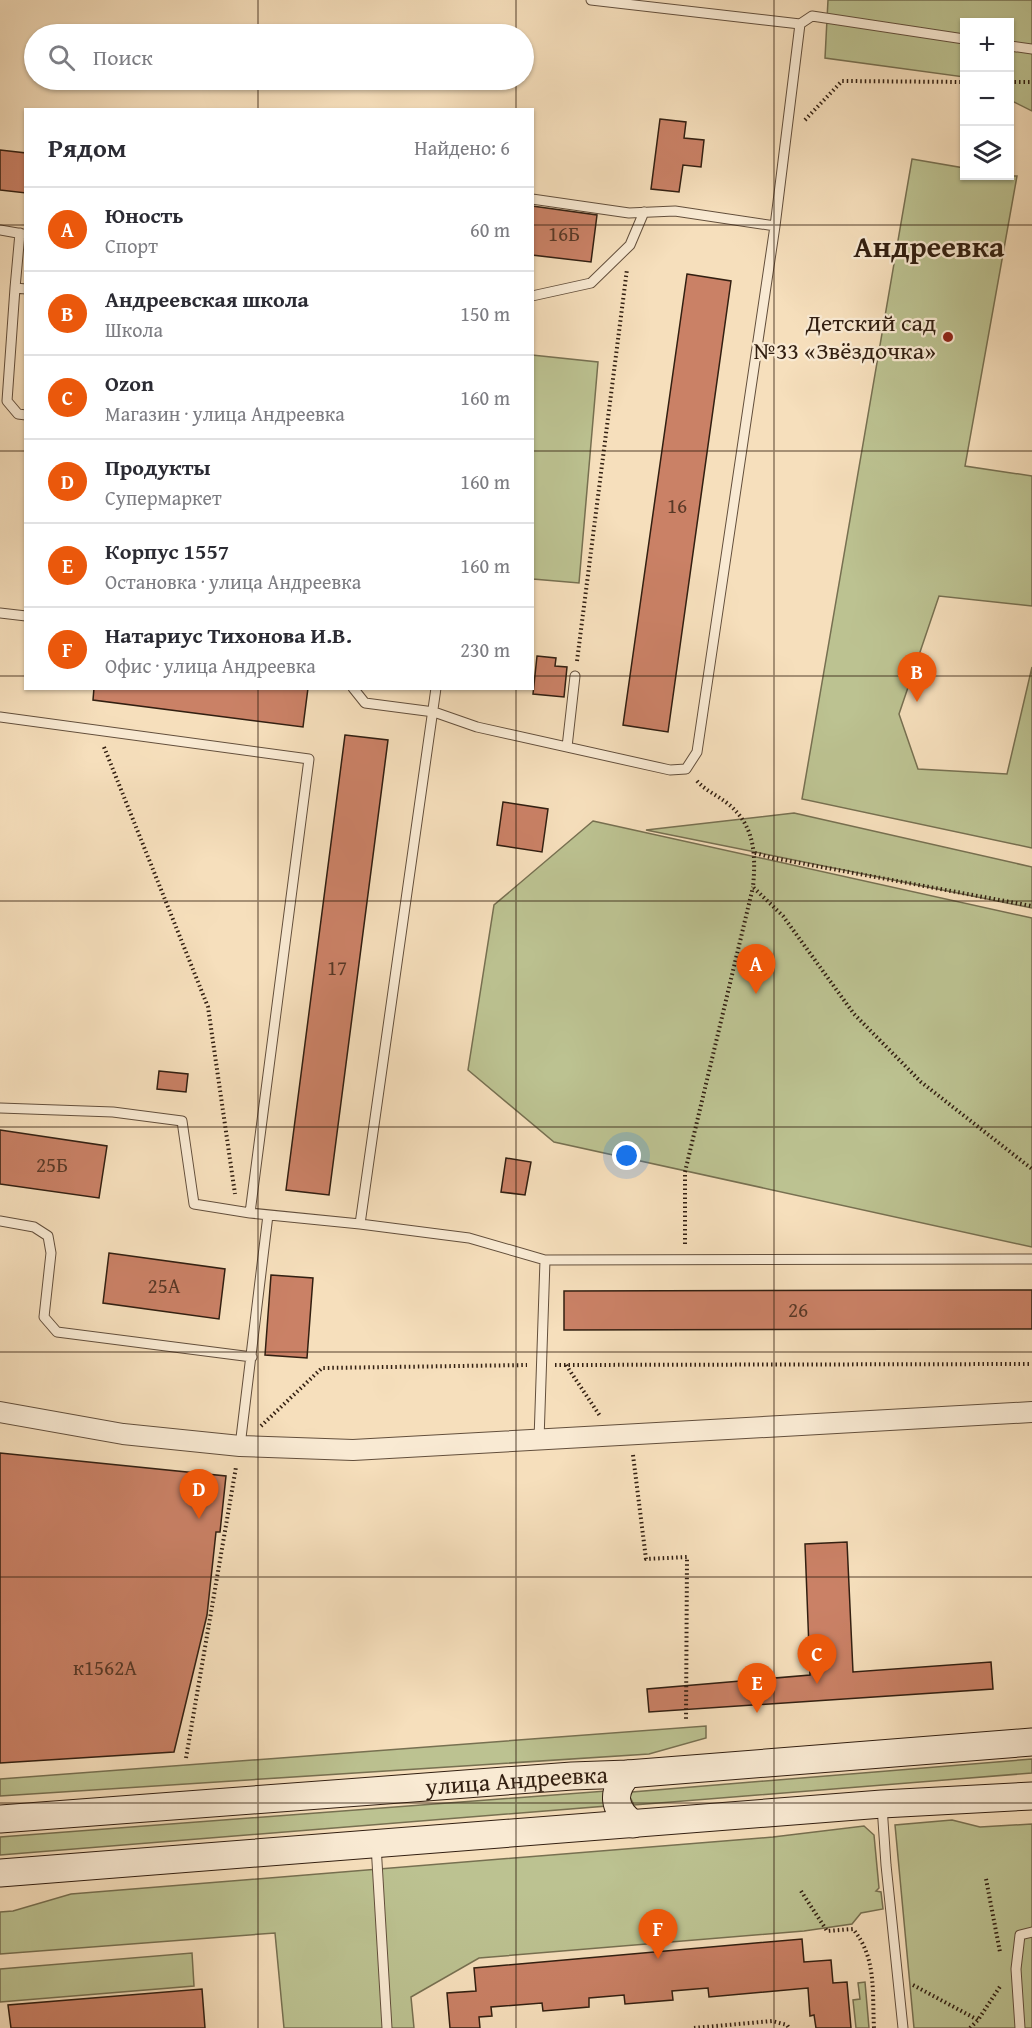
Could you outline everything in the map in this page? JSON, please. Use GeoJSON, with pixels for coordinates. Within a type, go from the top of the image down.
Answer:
{"type":"FeatureCollection","features":[{"type":"Feature","properties":{"kind":"main road","name":"улица Андреевка"},"geometry":{"type":"LineString","coordinates":[[0,1819],[572,1776],[628,1774],[1032,1742]]}},
{"type":"Feature","properties":{"kind":"main road"},"geometry":{"type":"LineString","coordinates":[[628,1774],[620,1783],[616,1794],[617,1806],[623,1817],[633,1824]]}},
{"type":"Feature","properties":{"kind":"main road"},"geometry":{"type":"LineString","coordinates":[[0,1873],[882,1804],[1032,1796]]}},
{"type":"Feature","properties":{"kind":"street"},"geometry":{"type":"LineString","coordinates":[[0,1412],[123,1434],[240,1446],[353,1450],[1032,1412]]}},
{"type":"Feature","properties":{"kind":"lane"},"geometry":{"type":"LineString","coordinates":[[591,0],[800,24],[812,16],[960,38]]}},
{"type":"Feature","properties":{"kind":"lane"},"geometry":{"type":"LineString","coordinates":[[355,690],[365,703],[434,712],[477,727],[670,770],[686,769],[698,752],[775,226],[800,24]]}},
{"type":"Feature","properties":{"kind":"lane"},"geometry":{"type":"LineString","coordinates":[[1014,47],[1032,49]]}},
{"type":"Feature","properties":{"kind":"lane"},"geometry":{"type":"LineString","coordinates":[[534,199],[629,213],[675,211],[775,226]]}},
{"type":"Feature","properties":{"kind":"lane"},"geometry":{"type":"LineString","coordinates":[[534,296],[591,283],[630,245],[644,212]]}},
{"type":"Feature","properties":{"kind":"lane"},"geometry":{"type":"LineString","coordinates":[[0,230],[23,234],[15,288],[7,401],[18,414],[24,415]]}},
{"type":"Feature","properties":{"kind":"lane"},"geometry":{"type":"LineString","coordinates":[[15,288],[24,289]]}},
{"type":"Feature","properties":{"kind":"lane"},"geometry":{"type":"LineString","coordinates":[[0,613],[24,616]]}},
{"type":"Feature","properties":{"kind":"lane"},"geometry":{"type":"LineString","coordinates":[[567,747],[575,676]]}},
{"type":"Feature","properties":{"kind":"lane"},"geometry":{"type":"LineString","coordinates":[[360,1224],[436,690]]}},
{"type":"Feature","properties":{"kind":"lane"},"geometry":{"type":"LineString","coordinates":[[0,717],[309,759],[250,1213]]}},
{"type":"Feature","properties":{"kind":"lane"},"geometry":{"type":"LineString","coordinates":[[0,1108],[113,1112],[182,1121],[194,1204],[250,1213],[468,1238],[545,1260],[1032,1259]]}},
{"type":"Feature","properties":{"kind":"lane"},"geometry":{"type":"LineString","coordinates":[[240,1446],[268,1215]]}},
{"type":"Feature","properties":{"kind":"lane"},"geometry":{"type":"LineString","coordinates":[[0,1221],[34,1227],[48,1236],[51,1253],[44,1317],[57,1332],[252,1357]]}},
{"type":"Feature","properties":{"kind":"lane"},"geometry":{"type":"LineString","coordinates":[[539,1440],[545,1260]]}},
{"type":"Feature","properties":{"kind":"lane"},"geometry":{"type":"LineString","coordinates":[[882,1804],[903,2028]]}},
{"type":"Feature","properties":{"kind":"lane"},"geometry":{"type":"LineString","coordinates":[[376,1843],[387,2028]]}},
{"type":"Feature","properties":{"kind":"lane"},"geometry":{"type":"LineString","coordinates":[[1020,2028],[1016,1969],[1020,1935],[1032,1932]]}},
{"type":"Feature","properties":{"kind":"path"},"geometry":{"type":"LineString","coordinates":[[786,141],[842,81],[960,81]]}},
{"type":"Feature","properties":{"kind":"path"},"geometry":{"type":"LineString","coordinates":[[1014,82],[1032,82]]}},
{"type":"Feature","properties":{"kind":"path"},"geometry":{"type":"LineString","coordinates":[[575,676],[630,245]]}},
{"type":"Feature","properties":{"kind":"path"},"geometry":{"type":"LineString","coordinates":[[97,731],[208,1007],[236,1199],[250,1213]]}},
{"type":"Feature","properties":{"kind":"path"},"geometry":{"type":"LineString","coordinates":[[685,1259],[685,1172],[753,887],[755,853],[747,824],[728,803],[703,788],[686,769]]}},
{"type":"Feature","properties":{"kind":"path"},"geometry":{"type":"LineString","coordinates":[[755,853],[1032,906]]}},
{"type":"Feature","properties":{"kind":"path"},"geometry":{"type":"LineString","coordinates":[[753,887],[783,916],[854,1014],[921,1082],[1032,1169]]}},
{"type":"Feature","properties":{"kind":"path"},"geometry":{"type":"LineString","coordinates":[[565,1364],[615,1437],[633,1452],[646,1559],[687,1557],[686,1721]]}},
{"type":"Feature","properties":{"kind":"path"},"geometry":{"type":"LineString","coordinates":[[186,1758],[240,1446],[322,1368],[565,1364],[1032,1364]]}},
{"type":"Feature","properties":{"kind":"path"},"geometry":{"type":"LineString","coordinates":[[986,1879],[1006,1979]]}},
{"type":"Feature","properties":{"kind":"path"},"geometry":{"type":"LineString","coordinates":[[801,1891],[827,1931],[853,1929],[864,1942],[871,1962],[874,2028]]}},
{"type":"Feature","properties":{"kind":"path"},"geometry":{"type":"LineString","coordinates":[[871,1962],[978,2020]]}},
{"type":"Feature","properties":{"kind":"path"},"geometry":{"type":"LineString","coordinates":[[970,2028],[1016,1969]]}},
{"type":"Feature","properties":{"kind":"path"},"geometry":{"type":"LineString","coordinates":[[694,2028],[772,2021],[787,2025],[789,2028]]}},
{"type":"Feature","properties":{"kind":"green space"},"geometry":{"type":"Polygon","coordinates":[[[828,0],[1032,0],[1032,111],[1014,102],[1014,18],[960,18],[960,76],[825,58],[828,0]]]}},
{"type":"Feature","properties":{"kind":"green space"},"geometry":{"type":"Polygon","coordinates":[[[912,159],[960,167],[960,180],[1014,180],[1014,176],[1017,176],[965,466],[1032,476],[1032,606],[939,596],[899,714],[918,769],[1007,774],[1032,667],[1032,848],[802,799],[912,159]]]}},
{"type":"Feature","properties":{"kind":"green space"},"geometry":{"type":"Polygon","coordinates":[[[534,355],[598,362],[579,583],[534,579],[534,355]]]}},
{"type":"Feature","properties":{"kind":"green space"},"geometry":{"type":"Polygon","coordinates":[[[794,813],[1032,867],[1032,908],[646,830],[794,813]]]}},
{"type":"Feature","properties":{"kind":"green space"},"geometry":{"type":"Polygon","coordinates":[[[593,821],[1032,918],[1032,1247],[554,1142],[468,1070],[494,905],[593,821]]]}},
{"type":"Feature","properties":{"kind":"green space"},"geometry":{"type":"Polygon","coordinates":[[[706,1726],[706,1738],[649,1754],[0,1796],[0,1779],[706,1726]]]}},
{"type":"Feature","properties":{"kind":"green space"},"geometry":{"type":"Polygon","coordinates":[[[1032,1759],[1032,1773],[634,1805],[630,1797],[632,1792],[1032,1759]]]}},
{"type":"Feature","properties":{"kind":"green space"},"geometry":{"type":"Polygon","coordinates":[[[606,1791],[607,1806],[0,1855],[0,1837],[606,1791]]]}},
{"type":"Feature","properties":{"kind":"green space"},"geometry":{"type":"Polygon","coordinates":[[[952,1820],[980,1827],[1032,1824],[1032,2028],[914,2028],[895,1825],[952,1820]]]}},
{"type":"Feature","properties":{"kind":"green space"},"geometry":{"type":"Polygon","coordinates":[[[864,1826],[874,1835],[879,1888],[876,1891],[881,1892],[883,1909],[861,1913],[852,1924],[804,1931],[479,1958],[411,1997],[414,2028],[284,2028],[275,1933],[0,1954],[0,1912],[13,1911],[71,1894],[773,1837],[864,1826]]]}},
{"type":"Feature","properties":{"kind":"green space"},"geometry":{"type":"Polygon","coordinates":[[[192,1953],[194,1986],[0,2002],[0,1969],[192,1953]]]}},
{"type":"Feature","properties":{"kind":"green space"},"geometry":{"type":"Polygon","coordinates":[[[865,1982],[869,2028],[856,2028],[853,2000],[860,1999],[858,1983],[865,1982]]]}},
{"type":"Feature","properties":{"kind":"building"},"geometry":{"type":"Polygon","coordinates":[[[660,119],[686,122],[684,138],[704,140],[701,167],[683,165],[679,192],[651,189],[660,119]]]}},
{"type":"Feature","properties":{"kind":"building"},"geometry":{"type":"Polygon","coordinates":[[[0,150],[24,153],[24,193],[0,190],[0,150]]]}},
{"type":"Feature","properties":{"kind":"building"},"geometry":{"type":"Polygon","coordinates":[[[534,206],[597,215],[591,262],[534,255],[534,206]]]}},
{"type":"Feature","properties":{"kind":"building"},"geometry":{"type":"Polygon","coordinates":[[[687,274],[731,281],[668,732],[623,725],[687,274]]]}},
{"type":"Feature","properties":{"kind":"building"},"geometry":{"type":"Polygon","coordinates":[[[537,656],[556,658],[555,666],[567,667],[564,697],[533,694],[537,656]]]}},
{"type":"Feature","properties":{"kind":"building"},"geometry":{"type":"Polygon","coordinates":[[[94,690],[308,690],[303,727],[93,700],[94,690]]]}},
{"type":"Feature","properties":{"kind":"building"},"geometry":{"type":"Polygon","coordinates":[[[345,735],[388,740],[329,1195],[286,1190],[345,735]]]}},
{"type":"Feature","properties":{"kind":"building"},"geometry":{"type":"Polygon","coordinates":[[[503,802],[548,809],[542,852],[497,845],[503,802]]]}},
{"type":"Feature","properties":{"kind":"building"},"geometry":{"type":"Polygon","coordinates":[[[159,1071],[188,1074],[186,1092],[157,1089],[159,1071]]]}},
{"type":"Feature","properties":{"kind":"building"},"geometry":{"type":"Polygon","coordinates":[[[0,1130],[107,1146],[99,1198],[0,1184],[0,1130]]]}},
{"type":"Feature","properties":{"kind":"building"},"geometry":{"type":"Polygon","coordinates":[[[506,1158],[531,1162],[525,1195],[501,1192],[506,1158]]]}},
{"type":"Feature","properties":{"kind":"building"},"geometry":{"type":"Polygon","coordinates":[[[109,1253],[225,1269],[219,1319],[103,1303],[109,1253]]]}},
{"type":"Feature","properties":{"kind":"building"},"geometry":{"type":"Polygon","coordinates":[[[271,1275],[313,1278],[307,1358],[265,1355],[271,1275]]]}},
{"type":"Feature","properties":{"kind":"building"},"geometry":{"type":"Polygon","coordinates":[[[1032,1290],[1032,1329],[564,1330],[564,1291],[1032,1290]]]}},
{"type":"Feature","properties":{"kind":"building"},"geometry":{"type":"Polygon","coordinates":[[[0,1453],[226,1476],[220,1532],[216,1532],[207,1615],[174,1752],[0,1763],[0,1453]]]}},
{"type":"Feature","properties":{"kind":"building"},"geometry":{"type":"Polygon","coordinates":[[[847,1542],[853,1672],[991,1662],[993,1689],[649,1712],[647,1689],[810,1675],[805,1544],[847,1542]]]}},
{"type":"Feature","properties":{"kind":"building"},"geometry":{"type":"Polygon","coordinates":[[[802,1939],[804,1962],[831,1960],[833,1983],[847,1982],[851,2028],[816,2028],[814,2015],[810,2016],[808,1988],[709,1997],[708,1988],[672,1991],[673,2000],[625,2004],[624,1995],[589,1998],[589,2007],[543,2011],[542,2003],[491,2007],[492,2016],[479,2017],[480,2028],[450,2028],[447,1993],[476,1991],[474,1968],[802,1939]]]}},
{"type":"Feature","properties":{"kind":"building"},"geometry":{"type":"Polygon","coordinates":[[[202,1989],[205,2028],[11,2028],[8,2005],[202,1989]]]}},
{"type":"Feature","properties":{"kind":"place","name":"Детский сад №33 «Звёздочка»"},"geometry":{"type":"Point","coordinates":[948,337]}},
{"type":"Feature","properties":{"kind":"place","name":"Андреевская школа"},"geometry":{"type":"Point","coordinates":[917,702]}},
{"type":"Feature","properties":{"kind":"place","name":"Юность"},"geometry":{"type":"Point","coordinates":[756,994]}},
{"type":"Feature","properties":{"kind":"place","name":"Продукты"},"geometry":{"type":"Point","coordinates":[199,1519]}},
{"type":"Feature","properties":{"kind":"place","name":"Ozon"},"geometry":{"type":"Point","coordinates":[817,1684]}},
{"type":"Feature","properties":{"kind":"place","name":"Корпус 1557"},"geometry":{"type":"Point","coordinates":[757,1713]}},
{"type":"Feature","properties":{"kind":"place","name":"Натариус Тихонова И.В."},"geometry":{"type":"Point","coordinates":[658,1959]}},
{"type":"Feature","properties":{"kind":"district","name":"Андреевка"},"geometry":{"type":"Point","coordinates":[929,247]}}]}
